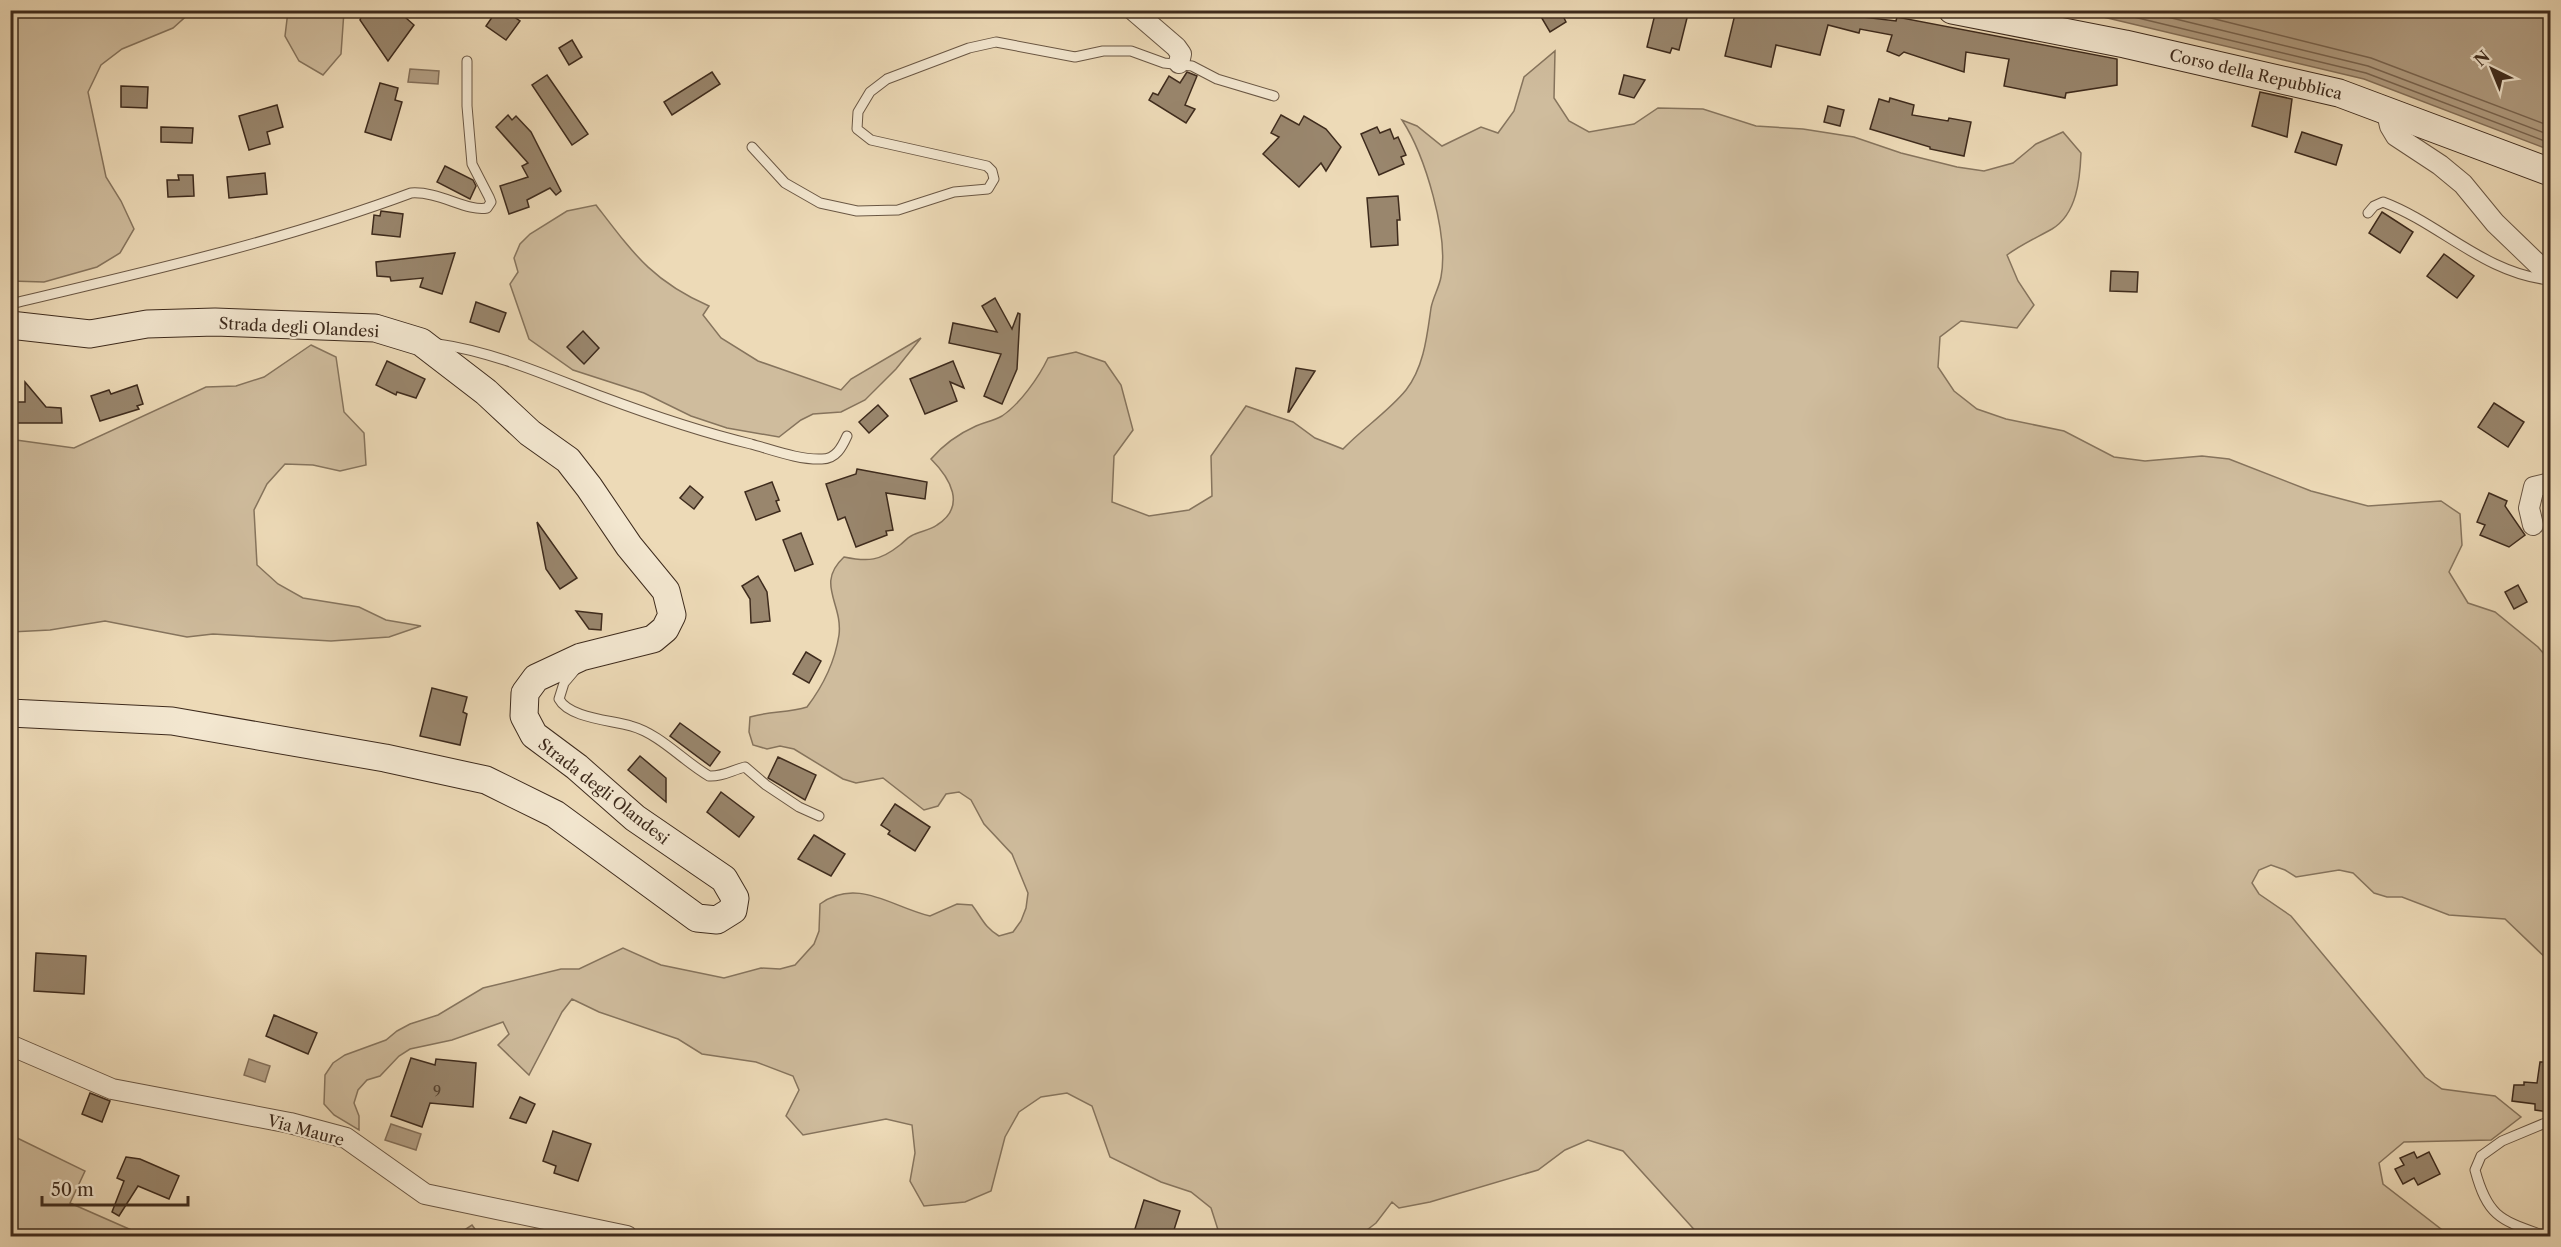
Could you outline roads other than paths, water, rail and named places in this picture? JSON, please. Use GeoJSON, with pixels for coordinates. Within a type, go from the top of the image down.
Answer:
{"type":"FeatureCollection","features":[{"type":"Feature","properties":{"kind":"main road","name":"Corso della Repubblica"},"geometry":{"type":"LineString","coordinates":[[1952,10],[2125,44],[2339,93],[2550,172]]}},
{"type":"Feature","properties":{"kind":"main road","name":"Strada degli Olandesi"},"geometry":{"type":"LineString","coordinates":[[10,325],[90,334],[147,324],[215,322],[375,328],[421,342],[486,392],[530,433],[568,460],[590,487],[629,546],[666,591],[672,615],[665,629],[653,639],[581,657],[536,678],[525,693],[524,716],[534,735],[577,767],[635,818],[724,879],[735,898],[733,910],[717,920],[697,918],[555,814],[486,780],[385,758],[172,722],[10,713]]}},
{"type":"Feature","properties":{"kind":"street"},"geometry":{"type":"LineString","coordinates":[[1133,10],[1176,47],[1181,54],[1179,63]]}},
{"type":"Feature","properties":{"kind":"street"},"geometry":{"type":"LineString","coordinates":[[2386,109],[2390,126],[2396,136],[2440,165],[2463,184],[2494,223],[2550,278]]}},
{"type":"Feature","properties":{"kind":"street"},"geometry":{"type":"LineString","coordinates":[[2533,525],[2529,508],[2534,487],[2550,483]]}},
{"type":"Feature","properties":{"kind":"street","name":"Via Maure"},"geometry":{"type":"LineString","coordinates":[[10,1046],[112,1089],[290,1123],[345,1138],[425,1194],[627,1236]]}},
{"type":"Feature","properties":{"kind":"lane"},"geometry":{"type":"LineString","coordinates":[[752,147],[785,183],[820,203],[857,212],[898,210],[954,192],[988,189],[993,183],[994,175],[987,166],[871,140],[857,129],[858,112],[870,92],[887,79],[969,48],[996,42],[1075,57],[1103,51],[1131,51],[1164,63],[1192,66],[1217,79],[1274,96]]}},
{"type":"Feature","properties":{"kind":"lane"},"geometry":{"type":"LineString","coordinates":[[10,304],[193,260],[328,221],[411,193],[425,192],[473,207],[487,208],[491,201],[472,164],[467,122],[467,60]]}},
{"type":"Feature","properties":{"kind":"lane"},"geometry":{"type":"LineString","coordinates":[[2367,213],[2374,206],[2383,202],[2403,209],[2448,239],[2484,258],[2530,278],[2550,278]]}},
{"type":"Feature","properties":{"kind":"lane"},"geometry":{"type":"LineString","coordinates":[[421,342],[460,348],[544,374],[711,434],[801,457],[824,459],[835,454],[842,448],[847,436]]}},
{"type":"Feature","properties":{"kind":"lane"},"geometry":{"type":"LineString","coordinates":[[581,657],[560,691],[559,699],[562,705],[584,715],[648,732],[709,776],[721,777],[746,767],[765,785],[799,807],[819,816]]}},
{"type":"Feature","properties":{"kind":"lane"},"geometry":{"type":"LineString","coordinates":[[2545,1236],[2510,1223],[2488,1207],[2475,1170],[2481,1156],[2502,1142],[2550,1121]]}},
{"type":"Feature","properties":{"kind":"water"},"geometry":{"type":"Polygon","coordinates":[[[2078,11],[2550,11],[2550,150],[2364,79],[2078,11]]]}},
{"type":"Feature","properties":{"kind":"water"},"geometry":{"type":"Polygon","coordinates":[[[410,69],[439,71],[438,84],[408,82],[410,69]]]}},
{"type":"Feature","properties":{"kind":"water"},"geometry":{"type":"Polygon","coordinates":[[[249,1059],[270,1066],[265,1082],[244,1075],[249,1059]]]}},
{"type":"Feature","properties":{"kind":"water"},"geometry":{"type":"Polygon","coordinates":[[[391,1124],[421,1134],[416,1150],[385,1140],[391,1124]]]}}]}
